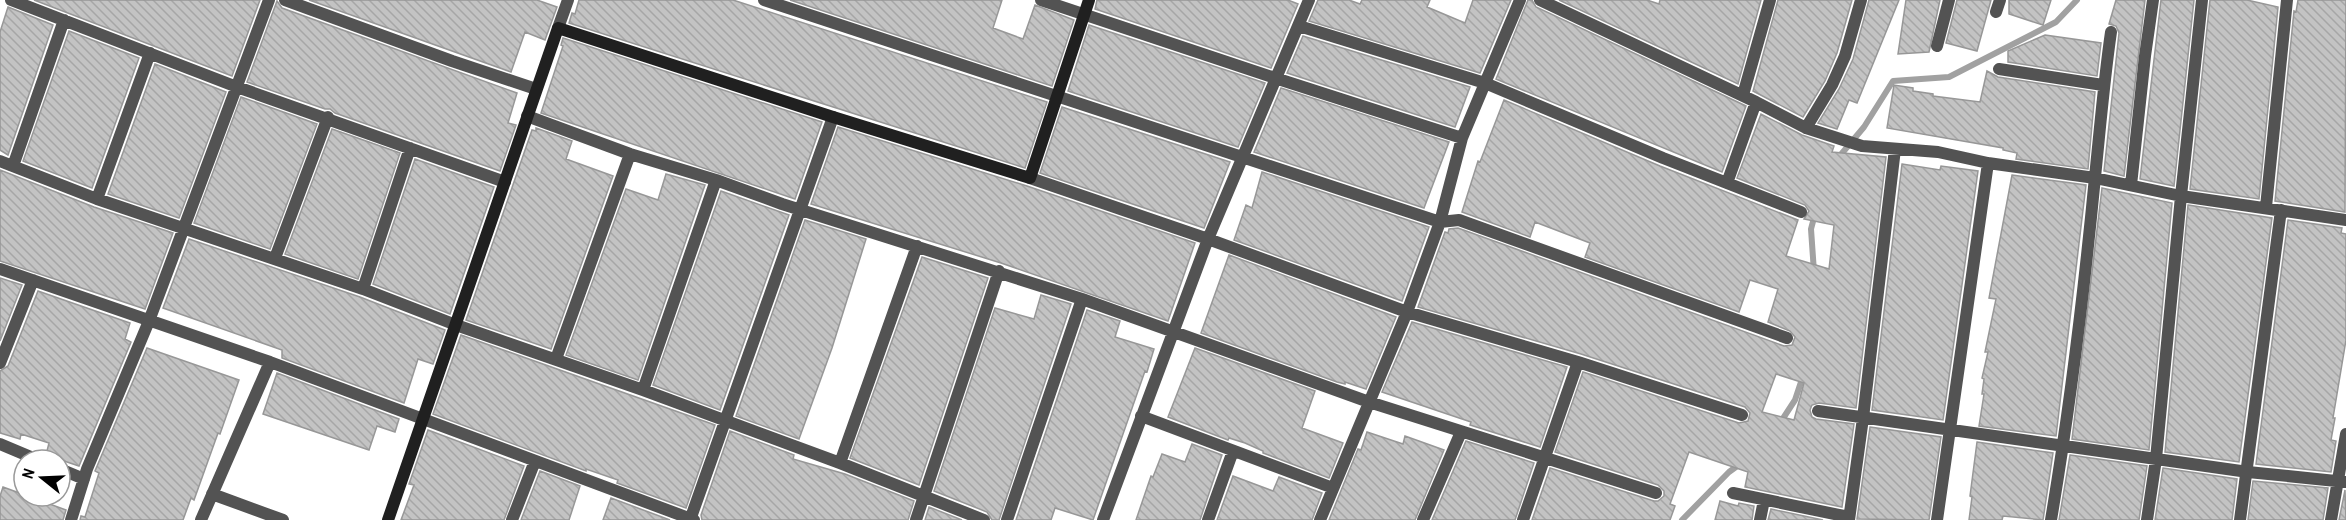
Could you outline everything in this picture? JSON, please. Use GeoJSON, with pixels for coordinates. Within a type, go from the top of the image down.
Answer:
{"type":"FeatureCollection","features":[{"type":"Feature","properties":{"kind":"street"},"geometry":{"type":"LineString","coordinates":[[11,0],[237,87],[328,117],[505,182]]}},
{"type":"Feature","properties":{"kind":"street"},"geometry":{"type":"LineString","coordinates":[[71,520],[84,479],[148,321],[269,0]]}},
{"type":"Feature","properties":{"kind":"street"},"geometry":{"type":"LineString","coordinates":[[285,0],[536,89]]}},
{"type":"Feature","properties":{"kind":"street"},"geometry":{"type":"LineString","coordinates":[[388,520],[567,0]]}},
{"type":"Feature","properties":{"kind":"street"},"geometry":{"type":"LineString","coordinates":[[764,0],[1440,222],[1459,220],[1787,338]]}},
{"type":"Feature","properties":{"kind":"street"},"geometry":{"type":"LineString","coordinates":[[1041,0],[1462,138]]}},
{"type":"Feature","properties":{"kind":"street"},"geometry":{"type":"LineString","coordinates":[[1030,178],[1089,0]]}},
{"type":"Feature","properties":{"kind":"street"},"geometry":{"type":"LineString","coordinates":[[1103,520],[1208,239],[1309,0]]}},
{"type":"Feature","properties":{"kind":"street"},"geometry":{"type":"LineString","coordinates":[[1320,520],[1407,312],[1440,222],[1462,138],[1520,0]]}},
{"type":"Feature","properties":{"kind":"street"},"geometry":{"type":"LineString","coordinates":[[1540,0],[1743,95],[1806,128],[1862,146],[1938,152],[1988,163],[2131,184],[2181,196],[2346,220]]}},
{"type":"Feature","properties":{"kind":"street"},"geometry":{"type":"LineString","coordinates":[[1806,128],[1832,86],[1845,56],[1862,0]]}},
{"type":"Feature","properties":{"kind":"street"},"geometry":{"type":"LineString","coordinates":[[1937,46],[1949,0]]}},
{"type":"Feature","properties":{"kind":"street"},"geometry":{"type":"LineString","coordinates":[[2131,184],[2153,0]]}},
{"type":"Feature","properties":{"kind":"street"},"geometry":{"type":"LineString","coordinates":[[2147,520],[2156,459],[2202,0]]}},
{"type":"Feature","properties":{"kind":"street"},"geometry":{"type":"LineString","coordinates":[[2266,207],[2287,0]]}},
{"type":"Feature","properties":{"kind":"street"},"geometry":{"type":"LineString","coordinates":[[1743,95],[1767,1]]}},
{"type":"Feature","properties":{"kind":"street"},"geometry":{"type":"LineString","coordinates":[[13,166],[64,20]]}},
{"type":"Feature","properties":{"kind":"street"},"geometry":{"type":"LineString","coordinates":[[1299,26],[1485,83],[1801,212]]}},
{"type":"Feature","properties":{"kind":"street"},"geometry":{"type":"LineString","coordinates":[[558,28],[1030,178],[1208,239],[1407,312],[1578,362],[1742,415]]}},
{"type":"Feature","properties":{"kind":"street"},"geometry":{"type":"LineString","coordinates":[[2051,520],[2063,447],[2095,178],[2103,85],[2111,32]]}},
{"type":"Feature","properties":{"kind":"street"},"geometry":{"type":"LineString","coordinates":[[96,199],[150,53]]}},
{"type":"Feature","properties":{"kind":"street"},"geometry":{"type":"LineString","coordinates":[[1999,69],[2103,85]]}},
{"type":"Feature","properties":{"kind":"street"},"geometry":{"type":"LineString","coordinates":[[1727,183],[1756,102]]}},
{"type":"Feature","properties":{"kind":"street"},"geometry":{"type":"LineString","coordinates":[[527,116],[630,154],[717,180],[800,210],[1082,299],[1369,402],[1656,493]]}},
{"type":"Feature","properties":{"kind":"street"},"geometry":{"type":"LineString","coordinates":[[275,258],[328,117]]}},
{"type":"Feature","properties":{"kind":"street"},"geometry":{"type":"LineString","coordinates":[[0,269],[270,362],[691,520],[724,421],[834,117]]}},
{"type":"Feature","properties":{"kind":"street"},"geometry":{"type":"LineString","coordinates":[[363,289],[410,148]]}},
{"type":"Feature","properties":{"kind":"street"},"geometry":{"type":"LineString","coordinates":[[1733,493],[1849,518],[1894,149]]}},
{"type":"Feature","properties":{"kind":"street"},"geometry":{"type":"LineString","coordinates":[[556,359],[630,154]]}},
{"type":"Feature","properties":{"kind":"street"},"geometry":{"type":"LineString","coordinates":[[0,161],[96,199],[275,258],[456,325],[643,390],[984,520]]}},
{"type":"Feature","properties":{"kind":"street"},"geometry":{"type":"LineString","coordinates":[[1937,520],[1988,163]]}},
{"type":"Feature","properties":{"kind":"street"},"geometry":{"type":"LineString","coordinates":[[643,390],[717,180]]}},
{"type":"Feature","properties":{"kind":"street"},"geometry":{"type":"LineString","coordinates":[[2240,520],[2281,210]]}},
{"type":"Feature","properties":{"kind":"street"},"geometry":{"type":"LineString","coordinates":[[840,464],[917,246]]}},
{"type":"Feature","properties":{"kind":"street"},"geometry":{"type":"LineString","coordinates":[[916,520],[999,271]]}},
{"type":"Feature","properties":{"kind":"street"},"geometry":{"type":"LineString","coordinates":[[0,363],[33,280]]}},
{"type":"Feature","properties":{"kind":"street"},"geometry":{"type":"LineString","coordinates":[[1007,520],[1082,299]]}},
{"type":"Feature","properties":{"kind":"street"},"geometry":{"type":"LineString","coordinates":[[201,520],[270,362]]}},
{"type":"Feature","properties":{"kind":"street"},"geometry":{"type":"LineString","coordinates":[[1523,520],[1578,362]]}},
{"type":"Feature","properties":{"kind":"street"},"geometry":{"type":"LineString","coordinates":[[1818,411],[2063,447],[2342,482]]}},
{"type":"Feature","properties":{"kind":"street"},"geometry":{"type":"LineString","coordinates":[[1141,416],[1333,488]]}},
{"type":"Feature","properties":{"kind":"street"},"geometry":{"type":"LineString","coordinates":[[1423,520],[1461,432]]}},
{"type":"Feature","properties":{"kind":"street"},"geometry":{"type":"LineString","coordinates":[[2331,520],[2342,482],[2346,434]]}},
{"type":"Feature","properties":{"kind":"street"},"geometry":{"type":"LineString","coordinates":[[1208,520],[1233,451]]}},
{"type":"Feature","properties":{"kind":"street"},"geometry":{"type":"LineString","coordinates":[[512,520],[535,461]]}},
{"type":"Feature","properties":{"kind":"street"},"geometry":{"type":"LineString","coordinates":[[72,474],[84,479]]}},
{"type":"Feature","properties":{"kind":"street"},"geometry":{"type":"LineString","coordinates":[[212,494],[283,520]]}},
{"type":"Feature","properties":{"kind":"street"},"geometry":{"type":"LineString","coordinates":[[1760,520],[1764,500]]}},
{"type":"Feature","properties":{"kind":"building"},"geometry":{"type":"Polygon","coordinates":[[[34,0],[260,0],[232,76],[34,0]]]}},
{"type":"Feature","properties":{"kind":"building"},"geometry":{"type":"Polygon","coordinates":[[[309,0],[537,0],[557,7],[545,40],[525,32],[511,72],[309,0]]]}},
{"type":"Feature","properties":{"kind":"building"},"geometry":{"type":"Polygon","coordinates":[[[579,0],[733,0],[1047,102],[1025,168],[569,23],[572,13],[575,14],[579,0]]]}},
{"type":"Feature","properties":{"kind":"building"},"geometry":{"type":"Polygon","coordinates":[[[790,0],[1002,0],[993,28],[1023,39],[1035,5],[1074,20],[1052,86],[790,0]]]}},
{"type":"Feature","properties":{"kind":"building"},"geometry":{"type":"Polygon","coordinates":[[[1097,0],[1288,0],[1298,4],[1271,68],[1095,9],[1097,0]]]}},
{"type":"Feature","properties":{"kind":"building"},"geometry":{"type":"Polygon","coordinates":[[[1318,0],[1349,0],[1360,4],[1362,0],[1430,0],[1427,7],[1465,23],[1473,0],[1511,0],[1480,73],[1309,21],[1318,0]]]}},
{"type":"Feature","properties":{"kind":"building"},"geometry":{"type":"Polygon","coordinates":[[[1528,0],[1532,0],[1536,7],[1746,106],[1722,172],[1496,79],[1528,0]]]}},
{"type":"Feature","properties":{"kind":"building"},"geometry":{"type":"Polygon","coordinates":[[[1559,0],[1647,0],[1659,4],[1660,0],[1761,0],[1738,84],[1559,0]]]}},
{"type":"Feature","properties":{"kind":"building"},"geometry":{"type":"Polygon","coordinates":[[[1778,0],[1852,0],[1837,53],[1825,81],[1803,117],[1753,91],[1778,0]]]}},
{"type":"Feature","properties":{"kind":"building"},"geometry":{"type":"Polygon","coordinates":[[[1869,0],[1899,0],[1857,103],[1849,100],[1837,129],[1818,123],[1839,89],[1853,59],[1869,0]]]}},
{"type":"Feature","properties":{"kind":"building"},"geometry":{"type":"Polygon","coordinates":[[[1906,0],[1940,0],[1929,52],[1898,54],[1906,0]]]}},
{"type":"Feature","properties":{"kind":"building"},"geometry":{"type":"Polygon","coordinates":[[[1957,0],[1991,0],[1977,51],[1946,43],[1957,0]]]}},
{"type":"Feature","properties":{"kind":"building"},"geometry":{"type":"Polygon","coordinates":[[[2009,0],[2051,0],[2043,25],[2009,14],[2009,0]]]}},
{"type":"Feature","properties":{"kind":"building"},"geometry":{"type":"Polygon","coordinates":[[[2116,0],[2145,0],[2124,176],[2104,171],[2119,33],[2116,26],[2109,24],[2116,0]]]}},
{"type":"Feature","properties":{"kind":"building"},"geometry":{"type":"Polygon","coordinates":[[[2161,0],[2194,0],[2174,186],[2140,179],[2161,0]]]}},
{"type":"Feature","properties":{"kind":"building"},"geometry":{"type":"Polygon","coordinates":[[[2210,0],[2247,0],[2278,7],[2259,199],[2190,189],[2210,0]]]}},
{"type":"Feature","properties":{"kind":"building"},"geometry":{"type":"Polygon","coordinates":[[[2298,0],[2346,0],[2345,212],[2275,201],[2294,11],[2296,12],[2298,0]]]}},
{"type":"Feature","properties":{"kind":"building"},"geometry":{"type":"Polygon","coordinates":[[[277,1],[282,8],[517,93],[508,123],[516,125],[500,171],[335,113],[330,109],[247,82],[277,1]]]}},
{"type":"Feature","properties":{"kind":"building"},"geometry":{"type":"Polygon","coordinates":[[[8,7],[53,25],[8,155],[0,150],[0,32],[8,7]]]}},
{"type":"Feature","properties":{"kind":"building"},"geometry":{"type":"Polygon","coordinates":[[[1089,25],[1265,83],[1238,147],[1068,91],[1089,25]]]}},
{"type":"Feature","properties":{"kind":"building"},"geometry":{"type":"Polygon","coordinates":[[[69,31],[139,58],[92,188],[23,161],[69,31]]]}},
{"type":"Feature","properties":{"kind":"building"},"geometry":{"type":"Polygon","coordinates":[[[2045,35],[2101,43],[2097,76],[2008,62],[2008,51],[2045,35]]]}},
{"type":"Feature","properties":{"kind":"building"},"geometry":{"type":"Polygon","coordinates":[[[1303,36],[1470,87],[1455,127],[1287,73],[1303,36]]]}},
{"type":"Feature","properties":{"kind":"building"},"geometry":{"type":"Polygon","coordinates":[[[563,38],[822,122],[795,199],[541,113],[563,46],[561,45],[563,38]]]}},
{"type":"Feature","properties":{"kind":"building"},"geometry":{"type":"Polygon","coordinates":[[[155,64],[226,92],[179,218],[108,194],[155,64]]]}},
{"type":"Feature","properties":{"kind":"building"},"geometry":{"type":"Polygon","coordinates":[[[1987,71],[1998,77],[2095,92],[2088,169],[2016,159],[2017,153],[2003,150],[2003,148],[1887,128],[1894,85],[1913,88],[1913,91],[1933,94],[1933,96],[1980,102],[1987,71]]]}},
{"type":"Feature","properties":{"kind":"building"},"geometry":{"type":"Polygon","coordinates":[[[1281,88],[1449,142],[1424,208],[1254,152],[1281,88]]]}},
{"type":"Feature","properties":{"kind":"building"},"geometry":{"type":"Polygon","coordinates":[[[241,97],[317,124],[270,249],[194,223],[241,97]]]}},
{"type":"Feature","properties":{"kind":"building"},"geometry":{"type":"Polygon","coordinates":[[[1504,100],[1660,166],[1798,220],[1786,256],[1829,269],[1834,225],[1804,219],[1809,211],[1805,205],[1737,178],[1761,114],[1802,135],[1834,146],[1832,152],[1886,157],[1856,408],[1819,403],[1812,405],[1810,410],[1812,417],[1816,419],[1854,424],[1842,507],[1745,487],[1748,472],[1689,452],[1670,504],[1675,506],[1670,520],[1532,520],[1550,468],[1654,501],[1664,496],[1664,491],[1658,485],[1555,452],[1583,372],[1739,423],[1748,421],[1750,413],[1745,407],[1581,354],[1418,307],[1445,232],[1448,233],[1449,229],[1458,228],[1784,346],[1792,345],[1795,337],[1790,331],[1768,322],[1778,289],[1750,280],[1739,312],[1585,257],[1590,243],[1535,222],[1530,237],[1462,212],[1478,161],[1480,162],[1504,100]],[[1776,374],[1762,412],[1794,420],[1804,383],[1776,374]]]}},
{"type":"Feature","properties":{"kind":"building"},"geometry":{"type":"Polygon","coordinates":[[[1062,107],[1230,162],[1204,228],[1040,173],[1062,107]]]}},
{"type":"Feature","properties":{"kind":"building"},"geometry":{"type":"Polygon","coordinates":[[[838,127],[1027,186],[1195,243],[1168,321],[1001,263],[811,204],[838,127]]]}},
{"type":"Feature","properties":{"kind":"building"},"geometry":{"type":"Polygon","coordinates":[[[536,128],[572,141],[566,159],[613,176],[551,349],[466,320],[532,130],[536,131],[536,128]]]}},
{"type":"Feature","properties":{"kind":"building"},"geometry":{"type":"Polygon","coordinates":[[[332,129],[400,153],[358,279],[285,254],[332,129]]]}},
{"type":"Feature","properties":{"kind":"building"},"geometry":{"type":"Polygon","coordinates":[[[415,159],[494,187],[450,314],[373,284],[415,159]]]}},
{"type":"Feature","properties":{"kind":"building"},"geometry":{"type":"Polygon","coordinates":[[[1902,164],[1940,170],[1941,166],[1978,171],[1943,420],[1872,410],[1902,164]]]}},
{"type":"Feature","properties":{"kind":"building"},"geometry":{"type":"Polygon","coordinates":[[[0,170],[94,207],[173,233],[145,309],[0,261],[0,170]]]}},
{"type":"Feature","properties":{"kind":"building"},"geometry":{"type":"Polygon","coordinates":[[[1262,172],[1429,227],[1402,301],[1234,240],[1246,205],[1252,208],[1262,172]]]}},
{"type":"Feature","properties":{"kind":"building"},"geometry":{"type":"Polygon","coordinates":[[[666,174],[705,185],[638,380],[566,355],[626,189],[658,200],[666,174]]]}},
{"type":"Feature","properties":{"kind":"building"},"geometry":{"type":"Polygon","coordinates":[[[2012,175],[2086,185],[2056,436],[1979,426],[1984,394],[1982,394],[1984,379],[1982,378],[1988,352],[1985,352],[1996,299],[1989,298],[2012,175]]]}},
{"type":"Feature","properties":{"kind":"building"},"geometry":{"type":"Polygon","coordinates":[[[2102,188],[2172,203],[2149,450],[2072,439],[2102,188]]]}},
{"type":"Feature","properties":{"kind":"building"},"geometry":{"type":"Polygon","coordinates":[[[721,191],[789,215],[720,410],[653,385],[721,191]]]}},
{"type":"Feature","properties":{"kind":"building"},"geometry":{"type":"Polygon","coordinates":[[[2188,205],[2272,218],[2239,462],[2165,452],[2188,205]]]}},
{"type":"Feature","properties":{"kind":"building"},"geometry":{"type":"Polygon","coordinates":[[[805,220],[866,239],[832,348],[799,439],[736,416],[805,220]]]}},
{"type":"Feature","properties":{"kind":"building"},"geometry":{"type":"Polygon","coordinates":[[[2288,220],[2342,228],[2341,233],[2346,234],[2346,340],[2333,418],[2335,418],[2331,440],[2336,441],[2331,472],[2256,464],[2288,220]]]}},
{"type":"Feature","properties":{"kind":"building"},"geometry":{"type":"Polygon","coordinates":[[[189,239],[360,297],[445,330],[433,364],[418,359],[404,403],[282,358],[282,350],[163,308],[189,239]]]}},
{"type":"Feature","properties":{"kind":"building"},"geometry":{"type":"Polygon","coordinates":[[[1229,255],[1396,317],[1366,389],[1345,382],[1345,384],[1337,382],[1201,333],[1229,255]]]}},
{"type":"Feature","properties":{"kind":"building"},"geometry":{"type":"Polygon","coordinates":[[[922,257],[988,278],[919,485],[850,458],[922,257]]]}},
{"type":"Feature","properties":{"kind":"building"},"geometry":{"type":"Polygon","coordinates":[[[0,278],[22,285],[0,341],[0,278]]]}},
{"type":"Feature","properties":{"kind":"building"},"geometry":{"type":"Polygon","coordinates":[[[38,291],[130,323],[125,339],[131,342],[79,466],[72,464],[72,448],[48,448],[49,443],[21,434],[20,439],[0,433],[0,371],[8,366],[38,291]]]}},
{"type":"Feature","properties":{"kind":"building"},"geometry":{"type":"Polygon","coordinates":[[[1041,295],[1071,304],[999,520],[992,520],[987,512],[934,491],[995,308],[1034,319],[1041,295]]]}},
{"type":"Feature","properties":{"kind":"building"},"geometry":{"type":"Polygon","coordinates":[[[1087,310],[1120,321],[1115,337],[1154,349],[1147,372],[1145,371],[1093,520],[1055,508],[1051,520],[1016,520],[1087,310]]]}},
{"type":"Feature","properties":{"kind":"building"},"geometry":{"type":"Polygon","coordinates":[[[1412,322],[1567,367],[1540,447],[1470,425],[1471,422],[1382,392],[1412,322]]]}},
{"type":"Feature","properties":{"kind":"building"},"geometry":{"type":"Polygon","coordinates":[[[461,335],[715,425],[686,508],[617,483],[618,480],[586,469],[586,471],[433,414],[461,335]]]}},
{"type":"Feature","properties":{"kind":"building"},"geometry":{"type":"Polygon","coordinates":[[[147,348],[239,380],[220,434],[218,433],[194,500],[191,498],[183,520],[80,520],[81,516],[85,517],[99,473],[95,471],[147,348]]]}},
{"type":"Feature","properties":{"kind":"building"},"geometry":{"type":"Polygon","coordinates":[[[1195,348],[1315,391],[1302,428],[1343,443],[1329,478],[1263,453],[1245,443],[1229,438],[1228,440],[1168,417],[1195,348]]]}},
{"type":"Feature","properties":{"kind":"building"},"geometry":{"type":"Polygon","coordinates":[[[277,373],[399,419],[395,432],[377,426],[369,450],[263,414],[277,373]]]}},
{"type":"Feature","properties":{"kind":"building"},"geometry":{"type":"Polygon","coordinates":[[[1870,427],[1941,437],[1929,520],[1857,519],[1870,427]]]}},
{"type":"Feature","properties":{"kind":"building"},"geometry":{"type":"Polygon","coordinates":[[[428,430],[524,466],[504,520],[401,520],[414,485],[409,484],[428,430]]]}},
{"type":"Feature","properties":{"kind":"building"},"geometry":{"type":"Polygon","coordinates":[[[730,431],[794,455],[793,459],[845,474],[914,501],[908,520],[702,520],[701,515],[730,431]]]}},
{"type":"Feature","properties":{"kind":"building"},"geometry":{"type":"Polygon","coordinates":[[[1367,432],[1403,444],[1405,436],[1444,450],[1415,520],[1329,520],[1367,432]]]}},
{"type":"Feature","properties":{"kind":"building"},"geometry":{"type":"Polygon","coordinates":[[[1466,441],[1534,463],[1515,520],[1432,520],[1466,441]]]}},
{"type":"Feature","properties":{"kind":"building"},"geometry":{"type":"Polygon","coordinates":[[[1977,442],[2053,453],[2043,520],[2003,516],[2002,520],[1969,520],[1977,442]]]}},
{"type":"Feature","properties":{"kind":"building"},"geometry":{"type":"Polygon","coordinates":[[[1192,444],[1222,455],[1200,520],[1136,520],[1151,476],[1153,477],[1162,454],[1185,462],[1192,444]]]}},
{"type":"Feature","properties":{"kind":"building"},"geometry":{"type":"Polygon","coordinates":[[[2070,455],[2147,466],[2139,520],[2059,520],[2070,455]]]}},
{"type":"Feature","properties":{"kind":"building"},"geometry":{"type":"Polygon","coordinates":[[[2163,468],[2237,479],[2232,520],[2155,520],[2163,468]]]}},
{"type":"Feature","properties":{"kind":"building"},"geometry":{"type":"Polygon","coordinates":[[[540,471],[580,486],[569,520],[521,520],[540,471]]]}},
{"type":"Feature","properties":{"kind":"building"},"geometry":{"type":"Polygon","coordinates":[[[1233,476],[1273,491],[1279,477],[1322,493],[1312,520],[1217,520],[1233,476]]]}},
{"type":"Feature","properties":{"kind":"building"},"geometry":{"type":"Polygon","coordinates":[[[2253,481],[2328,488],[2323,520],[2248,520],[2253,481]]]}},
{"type":"Feature","properties":{"kind":"building"},"geometry":{"type":"Polygon","coordinates":[[[3,487],[12,490],[12,508],[66,510],[63,520],[0,520],[0,496],[3,487]]]}},
{"type":"Feature","properties":{"kind":"building"},"geometry":{"type":"Polygon","coordinates":[[[2345,490],[2346,520],[2339,520],[2345,490]]]}},
{"type":"Feature","properties":{"kind":"building"},"geometry":{"type":"Polygon","coordinates":[[[611,498],[670,520],[603,520],[611,498]]]}},
{"type":"Feature","properties":{"kind":"building"},"geometry":{"type":"Polygon","coordinates":[[[1720,501],[1738,506],[1739,503],[1754,506],[1752,520],[1715,520],[1720,501]]]}},
{"type":"Feature","properties":{"kind":"building"},"geometry":{"type":"Polygon","coordinates":[[[929,507],[962,520],[925,520],[929,507]]]}},
{"type":"Feature","properties":{"kind":"building"},"geometry":{"type":"Polygon","coordinates":[[[1771,509],[1823,520],[1768,520],[1771,509]]]}},
{"type":"Feature","properties":{"kind":"waterway"},"geometry":{"type":"LineString","coordinates":[[1838,158],[1864,127],[1893,81],[1949,77],[2056,22],[2077,0]]}},
{"type":"Feature","properties":{"kind":"waterway"},"geometry":{"type":"LineString","coordinates":[[1814,272],[1811,229],[1815,214]]}},
{"type":"Feature","properties":{"kind":"waterway"},"geometry":{"type":"LineString","coordinates":[[1780,423],[1795,400],[1803,376]]}},
{"type":"Feature","properties":{"kind":"waterway"},"geometry":{"type":"LineString","coordinates":[[1682,520],[1729,472],[1740,464]]}}]}
